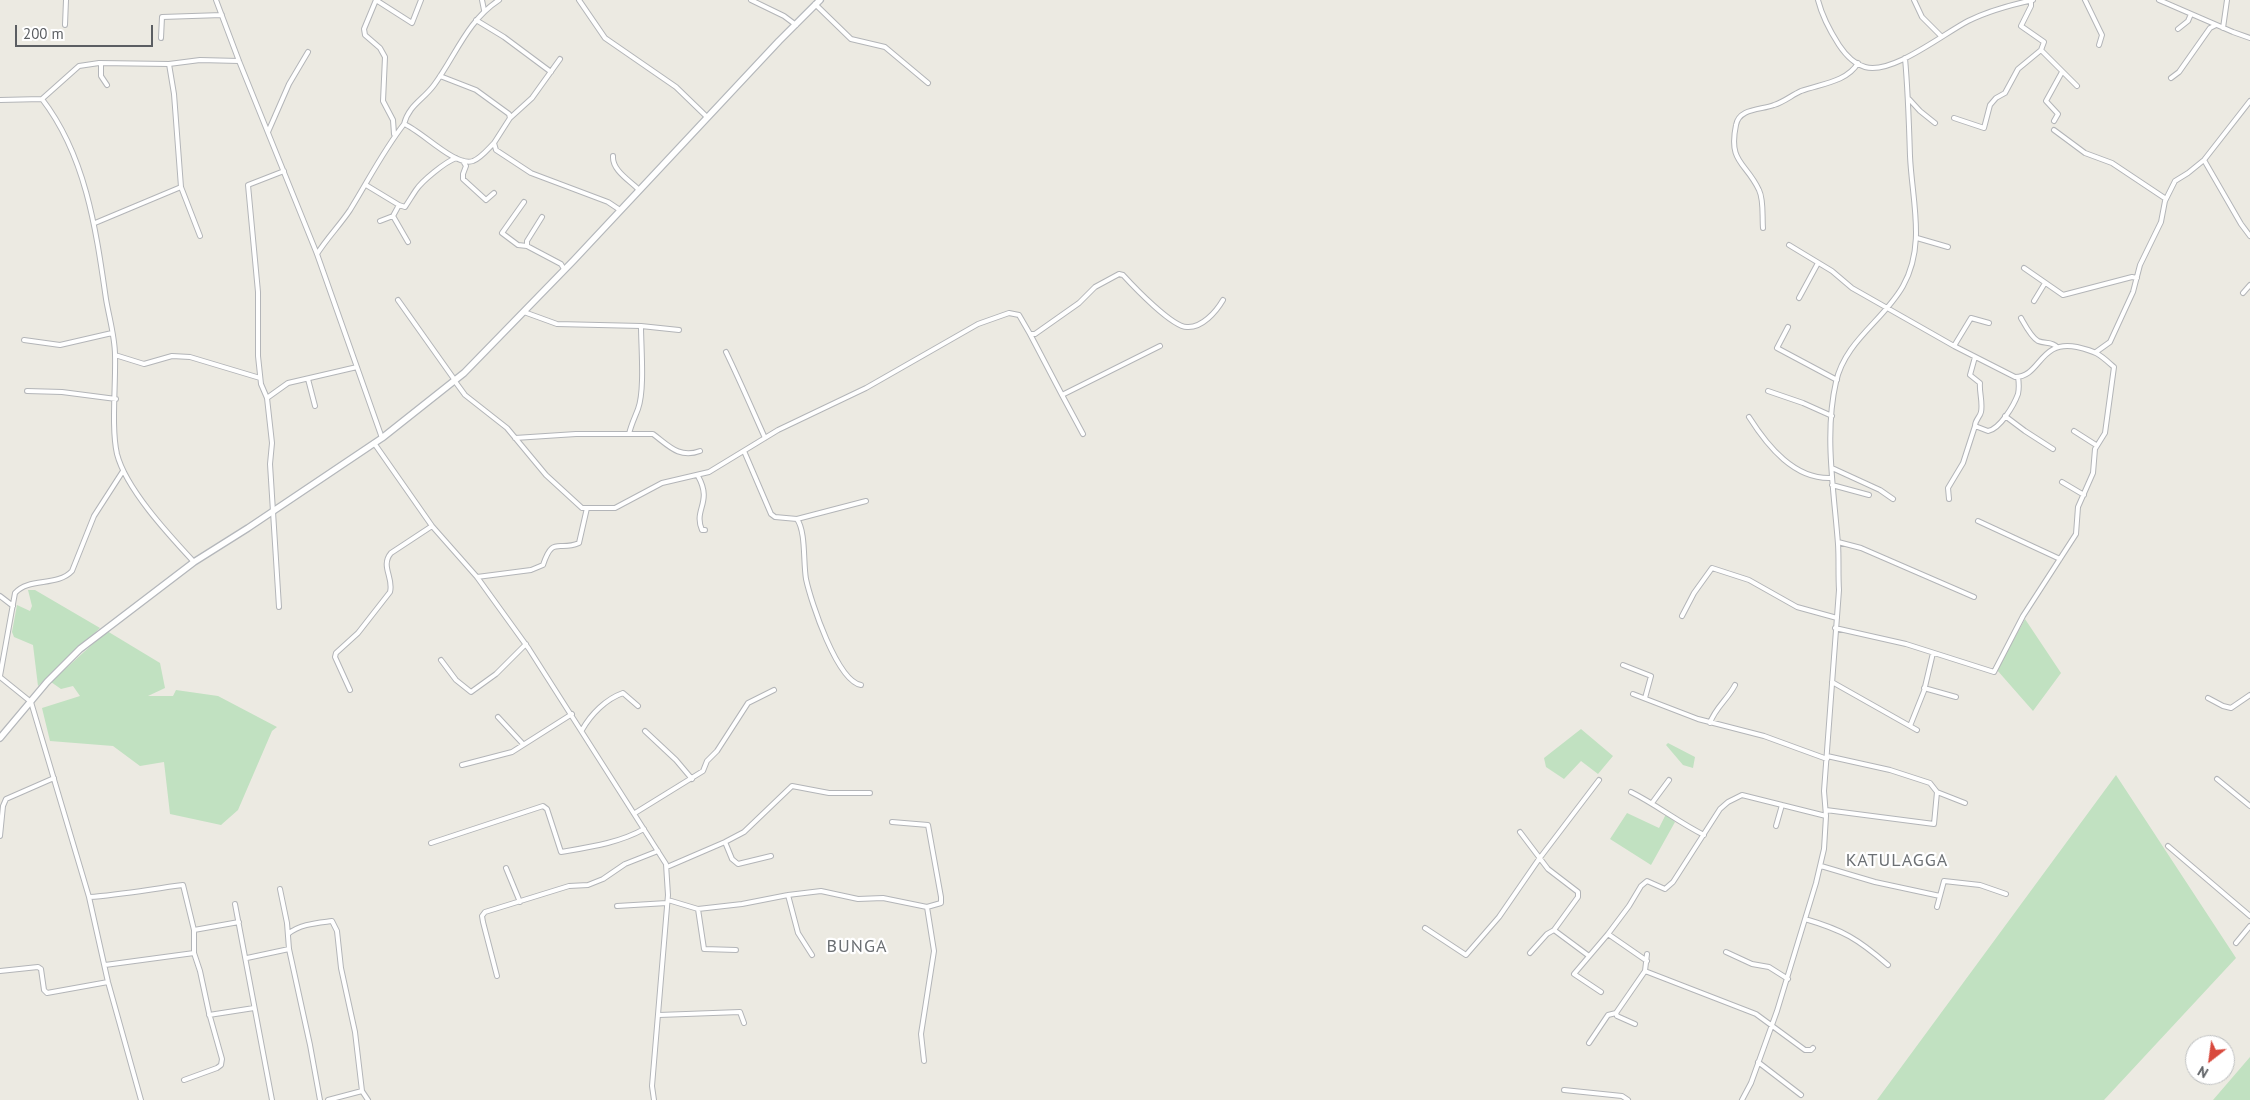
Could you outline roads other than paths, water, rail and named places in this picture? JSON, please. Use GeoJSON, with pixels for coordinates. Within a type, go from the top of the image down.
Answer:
{"type":"FeatureCollection","features":[{"type":"Feature","properties":{"kind":"street"},"geometry":{"type":"LineString","coordinates":[[66,0],[66,25]]}},
{"type":"Feature","properties":{"kind":"street"},"geometry":{"type":"LineString","coordinates":[[216,0],[317,254],[382,438]]}},
{"type":"Feature","properties":{"kind":"street"},"geometry":{"type":"LineString","coordinates":[[317,254],[366,185],[395,132],[393,120],[383,100],[385,57],[380,48],[365,35],[364,29],[376,0],[412,23],[421,0]]}},
{"type":"Feature","properties":{"kind":"street"},"geometry":{"type":"LineString","coordinates":[[482,0],[484,10]]}},
{"type":"Feature","properties":{"kind":"street"},"geometry":{"type":"LineString","coordinates":[[391,141],[404,124],[407,112],[432,88],[457,45],[476,20],[484,10],[499,0]]}},
{"type":"Feature","properties":{"kind":"street"},"geometry":{"type":"LineString","coordinates":[[579,0],[605,38],[676,86],[707,117]]}},
{"type":"Feature","properties":{"kind":"street"},"geometry":{"type":"LineString","coordinates":[[751,0],[784,16],[796,25]]}},
{"type":"Feature","properties":{"kind":"street"},"geometry":{"type":"LineString","coordinates":[[1818,0],[1844,53],[1864,67],[1873,68],[1905,58],[1941,36],[1982,15],[2032,0],[2021,26],[2044,42],[2041,50],[2018,69],[2005,93],[1996,98],[1990,105],[1984,128],[1954,118]]}},
{"type":"Feature","properties":{"kind":"street"},"geometry":{"type":"LineString","coordinates":[[1914,0],[1922,16],[1941,36]]}},
{"type":"Feature","properties":{"kind":"street"},"geometry":{"type":"LineString","coordinates":[[2085,0],[2102,35],[2099,45]]}},
{"type":"Feature","properties":{"kind":"street"},"geometry":{"type":"LineString","coordinates":[[2159,0],[2250,38]]}},
{"type":"Feature","properties":{"kind":"street"},"geometry":{"type":"LineString","coordinates":[[2223,28],[2227,0]]}},
{"type":"Feature","properties":{"kind":"street"},"geometry":{"type":"LineString","coordinates":[[0,738],[47,682],[80,649],[194,562],[273,512],[382,438],[479,359],[817,2],[851,39],[885,47],[928,83]]}},
{"type":"Feature","properties":{"kind":"street"},"geometry":{"type":"LineString","coordinates":[[161,38],[162,17],[222,14]]}},
{"type":"Feature","properties":{"kind":"street"},"geometry":{"type":"LineString","coordinates":[[2178,29],[2188,21],[2191,14]]}},
{"type":"Feature","properties":{"kind":"street"},"geometry":{"type":"LineString","coordinates":[[476,20],[504,37],[551,72]]}},
{"type":"Feature","properties":{"kind":"street"},"geometry":{"type":"LineString","coordinates":[[2170,78],[2179,72],[2210,28],[2216,25]]}},
{"type":"Feature","properties":{"kind":"street"},"geometry":{"type":"LineString","coordinates":[[2041,50],[2077,86]]}},
{"type":"Feature","properties":{"kind":"street"},"geometry":{"type":"LineString","coordinates":[[268,132],[289,84],[308,52]]}},
{"type":"Feature","properties":{"kind":"street"},"geometry":{"type":"LineString","coordinates":[[1742,1100],[1788,979],[1821,866],[1826,813],[1824,791],[1837,618],[1838,542],[1832,485],[1832,416],[1837,380],[1844,361],[1854,345],[1887,308],[1902,287],[1910,271],[1917,238],[1905,58]]}},
{"type":"Feature","properties":{"kind":"street"},"geometry":{"type":"LineString","coordinates":[[404,124],[430,139],[447,155],[471,162],[494,143],[510,118],[532,98],[560,59]]}},
{"type":"Feature","properties":{"kind":"street"},"geometry":{"type":"LineString","coordinates":[[0,100],[42,99],[79,66],[101,63],[169,64],[200,60],[239,61]]}},
{"type":"Feature","properties":{"kind":"street"},"geometry":{"type":"LineString","coordinates":[[101,63],[101,76],[107,85]]}},
{"type":"Feature","properties":{"kind":"street"},"geometry":{"type":"LineString","coordinates":[[1763,228],[1760,192],[1736,158],[1736,123],[1742,114],[1748,111],[1774,105],[1801,91],[1849,74],[1858,63]]}},
{"type":"Feature","properties":{"kind":"street"},"geometry":{"type":"LineString","coordinates":[[169,64],[174,94],[181,187],[200,236]]}},
{"type":"Feature","properties":{"kind":"street"},"geometry":{"type":"LineString","coordinates":[[2054,121],[2058,114],[2046,100],[2062,72]]}},
{"type":"Feature","properties":{"kind":"street"},"geometry":{"type":"LineString","coordinates":[[440,76],[476,90],[509,114],[510,118]]}},
{"type":"Feature","properties":{"kind":"street"},"geometry":{"type":"LineString","coordinates":[[42,99],[56,118],[67,143],[82,180],[95,223],[115,355],[117,453],[123,471],[160,526],[194,562]]}},
{"type":"Feature","properties":{"kind":"street"},"geometry":{"type":"LineString","coordinates":[[1909,99],[1920,112],[1935,123]]}},
{"type":"Feature","properties":{"kind":"street"},"geometry":{"type":"LineString","coordinates":[[2096,352],[2110,342],[2133,292],[2140,265],[2161,222],[2166,199],[2175,181],[2204,160],[2250,102]]}},
{"type":"Feature","properties":{"kind":"street"},"geometry":{"type":"LineString","coordinates":[[2054,130],[2085,153],[2112,163],[2166,199]]}},
{"type":"Feature","properties":{"kind":"street"},"geometry":{"type":"LineString","coordinates":[[494,143],[496,150]]}},
{"type":"Feature","properties":{"kind":"street"},"geometry":{"type":"LineString","coordinates":[[487,150],[496,150],[531,173],[608,202],[620,210]]}},
{"type":"Feature","properties":{"kind":"street"},"geometry":{"type":"LineString","coordinates":[[613,156],[613,163],[616,167],[638,189]]}},
{"type":"Feature","properties":{"kind":"street"},"geometry":{"type":"LineString","coordinates":[[366,185],[399,206],[405,206],[416,188],[449,160],[456,158]]}},
{"type":"Feature","properties":{"kind":"street"},"geometry":{"type":"LineString","coordinates":[[2204,160],[2250,236]]}},
{"type":"Feature","properties":{"kind":"street"},"geometry":{"type":"LineString","coordinates":[[463,161],[466,166],[462,174],[463,179],[486,200],[494,193]]}},
{"type":"Feature","properties":{"kind":"street"},"geometry":{"type":"LineString","coordinates":[[279,607],[270,464],[272,443],[267,398],[260,378],[258,292],[248,185],[284,171]]}},
{"type":"Feature","properties":{"kind":"street"},"geometry":{"type":"LineString","coordinates":[[95,223],[181,187]]}},
{"type":"Feature","properties":{"kind":"street"},"geometry":{"type":"LineString","coordinates":[[524,202],[502,233],[518,245],[527,246],[561,264],[564,269]]}},
{"type":"Feature","properties":{"kind":"street"},"geometry":{"type":"LineString","coordinates":[[380,221],[393,216],[399,206]]}},
{"type":"Feature","properties":{"kind":"street"},"geometry":{"type":"LineString","coordinates":[[393,216],[408,242]]}},
{"type":"Feature","properties":{"kind":"street"},"geometry":{"type":"LineString","coordinates":[[527,246],[527,241],[542,217]]}},
{"type":"Feature","properties":{"kind":"street"},"geometry":{"type":"LineString","coordinates":[[1917,238],[1948,248]]}},
{"type":"Feature","properties":{"kind":"street"},"geometry":{"type":"LineString","coordinates":[[1790,245],[1832,271],[1852,288],[1954,346],[2018,377]]}},
{"type":"Feature","properties":{"kind":"street"},"geometry":{"type":"LineString","coordinates":[[1798,298],[1818,263]]}},
{"type":"Feature","properties":{"kind":"street"},"geometry":{"type":"LineString","coordinates":[[2024,268],[2063,295],[2136,278]]}},
{"type":"Feature","properties":{"kind":"street"},"geometry":{"type":"LineString","coordinates":[[1030,334],[1035,334],[1079,302],[1095,287],[1119,274],[1123,275],[1144,298],[1180,326],[1188,328],[1200,324],[1212,316],[1223,300]]}},
{"type":"Feature","properties":{"kind":"street"},"geometry":{"type":"LineString","coordinates":[[2034,301],[2046,283]]}},
{"type":"Feature","properties":{"kind":"street"},"geometry":{"type":"LineString","coordinates":[[2243,293],[2250,286]]}},
{"type":"Feature","properties":{"kind":"street"},"geometry":{"type":"LineString","coordinates":[[398,300],[465,395],[507,428],[546,475],[582,508],[615,508],[662,483],[709,472],[765,438],[866,388],[978,324],[1009,313],[1019,315],[1083,434]]}},
{"type":"Feature","properties":{"kind":"street"},"geometry":{"type":"LineString","coordinates":[[524,312],[557,324],[641,326],[679,330]]}},
{"type":"Feature","properties":{"kind":"street"},"geometry":{"type":"LineString","coordinates":[[1954,346],[1971,318],[1989,323]]}},
{"type":"Feature","properties":{"kind":"street"},"geometry":{"type":"LineString","coordinates":[[2021,318],[2030,333],[2038,341],[2054,344],[2057,347]]}},
{"type":"Feature","properties":{"kind":"street"},"geometry":{"type":"LineString","coordinates":[[629,434],[634,415],[638,409],[640,394],[641,326]]}},
{"type":"Feature","properties":{"kind":"street"},"geometry":{"type":"LineString","coordinates":[[1788,327],[1777,348],[1837,380]]}},
{"type":"Feature","properties":{"kind":"street"},"geometry":{"type":"LineString","coordinates":[[24,340],[60,345],[112,333]]}},
{"type":"Feature","properties":{"kind":"street"},"geometry":{"type":"LineString","coordinates":[[1835,628],[1906,644],[1994,672],[2023,616],[2076,534],[2078,507],[2093,473],[2096,445],[2105,433],[2114,367],[2096,352],[2064,344],[2053,349],[2031,370],[2018,377]]}},
{"type":"Feature","properties":{"kind":"street"},"geometry":{"type":"LineString","coordinates":[[1062,395],[1160,346]]}},
{"type":"Feature","properties":{"kind":"street"},"geometry":{"type":"LineString","coordinates":[[726,352],[736,376],[748,396],[765,438]]}},
{"type":"Feature","properties":{"kind":"street"},"geometry":{"type":"LineString","coordinates":[[115,355],[144,364],[172,356],[190,357],[260,378]]}},
{"type":"Feature","properties":{"kind":"street"},"geometry":{"type":"LineString","coordinates":[[1949,499],[1948,488],[1963,463],[1975,421],[1981,414],[1982,394],[1980,383],[1970,375],[1975,357]]}},
{"type":"Feature","properties":{"kind":"street"},"geometry":{"type":"LineString","coordinates":[[267,398],[288,383],[357,367]]}},
{"type":"Feature","properties":{"kind":"street"},"geometry":{"type":"LineString","coordinates":[[1974,426],[1988,431],[1993,430],[2005,416],[2018,393],[2018,377]]}},
{"type":"Feature","properties":{"kind":"street"},"geometry":{"type":"LineString","coordinates":[[308,379],[315,406]]}},
{"type":"Feature","properties":{"kind":"street"},"geometry":{"type":"LineString","coordinates":[[27,391],[62,392],[116,399]]}},
{"type":"Feature","properties":{"kind":"street"},"geometry":{"type":"LineString","coordinates":[[1768,391],[1803,402],[1832,416]]}},
{"type":"Feature","properties":{"kind":"street"},"geometry":{"type":"LineString","coordinates":[[2005,416],[2053,449]]}},
{"type":"Feature","properties":{"kind":"street"},"geometry":{"type":"LineString","coordinates":[[1749,417],[1761,434],[1792,467],[1811,477],[1832,478]]}},
{"type":"Feature","properties":{"kind":"street"},"geometry":{"type":"LineString","coordinates":[[2074,431],[2096,445]]}},
{"type":"Feature","properties":{"kind":"street"},"geometry":{"type":"LineString","coordinates":[[515,438],[576,434],[653,434],[668,447],[681,454],[700,452]]}},
{"type":"Feature","properties":{"kind":"street"},"geometry":{"type":"LineString","coordinates":[[374,443],[432,526],[478,577],[526,644],[667,866],[668,902],[652,1086],[653,1099]]}},
{"type":"Feature","properties":{"kind":"street"},"geometry":{"type":"LineString","coordinates":[[744,451],[771,514],[775,517],[797,519],[866,500]]}},
{"type":"Feature","properties":{"kind":"street"},"geometry":{"type":"LineString","coordinates":[[1832,468],[1880,490],[1893,499]]}},
{"type":"Feature","properties":{"kind":"street"},"geometry":{"type":"LineString","coordinates":[[123,471],[94,516],[72,571],[66,577],[21,587],[15,593],[0,676],[31,702],[88,897],[108,982],[141,1100]]}},
{"type":"Feature","properties":{"kind":"street"},"geometry":{"type":"LineString","coordinates":[[698,476],[704,486],[705,498],[698,521],[702,530],[705,530]]}},
{"type":"Feature","properties":{"kind":"street"},"geometry":{"type":"LineString","coordinates":[[2062,482],[2084,495]]}},
{"type":"Feature","properties":{"kind":"street"},"geometry":{"type":"LineString","coordinates":[[1832,485],[1869,495]]}},
{"type":"Feature","properties":{"kind":"street"},"geometry":{"type":"LineString","coordinates":[[478,577],[531,570],[543,565],[547,552],[557,545],[580,543],[587,508]]}},
{"type":"Feature","properties":{"kind":"street"},"geometry":{"type":"LineString","coordinates":[[797,519],[801,524],[805,568],[811,598],[842,670],[851,681],[861,685]]}},
{"type":"Feature","properties":{"kind":"street"},"geometry":{"type":"LineString","coordinates":[[1978,521],[2060,559]]}},
{"type":"Feature","properties":{"kind":"street"},"geometry":{"type":"LineString","coordinates":[[350,690],[335,657],[336,653],[358,632],[390,592],[391,586],[386,567],[387,559],[432,526]]}},
{"type":"Feature","properties":{"kind":"street"},"geometry":{"type":"LineString","coordinates":[[1838,542],[1862,548],[1974,597]]}},
{"type":"Feature","properties":{"kind":"street"},"geometry":{"type":"LineString","coordinates":[[1682,616],[1694,593],[1712,568],[1718,568],[1749,580],[1797,607],[1837,618]]}},
{"type":"Feature","properties":{"kind":"street"},"geometry":{"type":"LineString","coordinates":[[0,596],[14,606]]}},
{"type":"Feature","properties":{"kind":"street"},"geometry":{"type":"LineString","coordinates":[[441,660],[456,680],[471,692],[496,674],[526,644]]}},
{"type":"Feature","properties":{"kind":"street"},"geometry":{"type":"LineString","coordinates":[[1910,726],[1924,688],[1933,653]]}},
{"type":"Feature","properties":{"kind":"street"},"geometry":{"type":"LineString","coordinates":[[1623,665],[1651,676],[1645,698]]}},
{"type":"Feature","properties":{"kind":"street"},"geometry":{"type":"LineString","coordinates":[[1832,682],[1917,730]]}},
{"type":"Feature","properties":{"kind":"street"},"geometry":{"type":"LineString","coordinates":[[1710,723],[1713,713],[1730,696],[1735,685]]}},
{"type":"Feature","properties":{"kind":"street"},"geometry":{"type":"LineString","coordinates":[[1924,688],[1956,697]]}},
{"type":"Feature","properties":{"kind":"street"},"geometry":{"type":"LineString","coordinates":[[635,814],[703,771],[707,760],[717,751],[748,703],[774,690]]}},
{"type":"Feature","properties":{"kind":"street"},"geometry":{"type":"LineString","coordinates":[[582,730],[587,721],[602,705],[618,695],[623,694],[638,706]]}},
{"type":"Feature","properties":{"kind":"street"},"geometry":{"type":"LineString","coordinates":[[1632,694],[1710,723],[1764,736],[1827,757],[1890,770],[1930,783],[1937,792],[1965,803]]}},
{"type":"Feature","properties":{"kind":"street"},"geometry":{"type":"LineString","coordinates":[[2208,698],[2231,708],[2250,694]]}},
{"type":"Feature","properties":{"kind":"street"},"geometry":{"type":"LineString","coordinates":[[462,765],[512,752],[572,714]]}},
{"type":"Feature","properties":{"kind":"street"},"geometry":{"type":"LineString","coordinates":[[498,717],[523,744]]}},
{"type":"Feature","properties":{"kind":"street"},"geometry":{"type":"LineString","coordinates":[[645,731],[676,760],[692,779]]}},
{"type":"Feature","properties":{"kind":"street"},"geometry":{"type":"LineString","coordinates":[[0,836],[3,806],[6,799],[54,778]]}},
{"type":"Feature","properties":{"kind":"street"},"geometry":{"type":"LineString","coordinates":[[1425,928],[1466,955],[1500,917],[1539,859],[1600,780]]}},
{"type":"Feature","properties":{"kind":"street"},"geometry":{"type":"LineString","coordinates":[[1652,803],[1669,780]]}},
{"type":"Feature","properties":{"kind":"street"},"geometry":{"type":"LineString","coordinates":[[2217,780],[2250,806]]}},
{"type":"Feature","properties":{"kind":"street"},"geometry":{"type":"LineString","coordinates":[[667,866],[725,842],[752,827],[792,786],[829,793],[870,793]]}},
{"type":"Feature","properties":{"kind":"street"},"geometry":{"type":"LineString","coordinates":[[1631,792],[1652,803],[1679,823],[1704,835]]}},
{"type":"Feature","properties":{"kind":"street"},"geometry":{"type":"LineString","coordinates":[[1601,992],[1574,974],[1629,906],[1640,886],[1647,881],[1665,889],[1673,882],[1720,809],[1736,797],[1742,795],[1755,797],[1782,805],[1826,813],[1934,824],[1937,792]]}},
{"type":"Feature","properties":{"kind":"street"},"geometry":{"type":"LineString","coordinates":[[1776,826],[1782,805]]}},
{"type":"Feature","properties":{"kind":"street"},"geometry":{"type":"LineString","coordinates":[[431,843],[543,806],[547,809],[562,852],[631,837],[644,829]]}},
{"type":"Feature","properties":{"kind":"street"},"geometry":{"type":"LineString","coordinates":[[617,906],[668,902],[698,909],[821,891],[858,900],[883,898],[927,907],[937,905],[942,901],[928,825],[892,822]]}},
{"type":"Feature","properties":{"kind":"street"},"geometry":{"type":"LineString","coordinates":[[1520,832],[1539,859],[1578,892],[1578,897],[1554,930],[1547,934],[1530,953]]}},
{"type":"Feature","properties":{"kind":"street"},"geometry":{"type":"LineString","coordinates":[[725,842],[732,859],[738,864],[771,856]]}},
{"type":"Feature","properties":{"kind":"street"},"geometry":{"type":"LineString","coordinates":[[2168,846],[2250,916]]}},
{"type":"Feature","properties":{"kind":"street"},"geometry":{"type":"LineString","coordinates":[[497,976],[482,916],[485,912],[569,886],[588,885],[603,879],[625,864],[658,851]]}},
{"type":"Feature","properties":{"kind":"street"},"geometry":{"type":"LineString","coordinates":[[1821,866],[1875,882],[1940,896]]}},
{"type":"Feature","properties":{"kind":"street"},"geometry":{"type":"LineString","coordinates":[[506,868],[520,902]]}},
{"type":"Feature","properties":{"kind":"street"},"geometry":{"type":"LineString","coordinates":[[1937,907],[1944,881],[1980,885],[2006,894]]}},
{"type":"Feature","properties":{"kind":"street"},"geometry":{"type":"LineString","coordinates":[[88,897],[131,894],[148,889],[183,885],[194,930],[194,953],[222,1059],[221,1065],[217,1068],[184,1080]]}},
{"type":"Feature","properties":{"kind":"street"},"geometry":{"type":"LineString","coordinates":[[280,889],[289,949],[320,1100]]}},
{"type":"Feature","properties":{"kind":"street"},"geometry":{"type":"LineString","coordinates":[[788,895],[798,933],[812,955]]}},
{"type":"Feature","properties":{"kind":"street"},"geometry":{"type":"LineString","coordinates":[[235,904],[272,1100]]}},
{"type":"Feature","properties":{"kind":"street"},"geometry":{"type":"LineString","coordinates":[[924,1062],[921,1034],[934,951],[927,907]]}},
{"type":"Feature","properties":{"kind":"street"},"geometry":{"type":"LineString","coordinates":[[698,909],[702,948],[707,950],[736,950]]}},
{"type":"Feature","properties":{"kind":"street"},"geometry":{"type":"LineString","coordinates":[[1805,919],[1834,927],[1862,942],[1888,965]]}},
{"type":"Feature","properties":{"kind":"street"},"geometry":{"type":"LineString","coordinates":[[288,934],[311,924],[332,921],[337,931],[341,968],[355,1032],[362,1091],[368,1100]]}},
{"type":"Feature","properties":{"kind":"street"},"geometry":{"type":"LineString","coordinates":[[194,930],[239,922]]}},
{"type":"Feature","properties":{"kind":"street"},"geometry":{"type":"LineString","coordinates":[[2236,943],[2250,926]]}},
{"type":"Feature","properties":{"kind":"street"},"geometry":{"type":"LineString","coordinates":[[1554,930],[1589,956]]}},
{"type":"Feature","properties":{"kind":"street"},"geometry":{"type":"LineString","coordinates":[[1608,934],[1646,961]]}},
{"type":"Feature","properties":{"kind":"street"},"geometry":{"type":"LineString","coordinates":[[246,958],[289,949]]}},
{"type":"Feature","properties":{"kind":"street"},"geometry":{"type":"LineString","coordinates":[[1726,952],[1752,964],[1769,967],[1788,979]]}},
{"type":"Feature","properties":{"kind":"street"},"geometry":{"type":"LineString","coordinates":[[105,965],[194,953]]}},
{"type":"Feature","properties":{"kind":"street"},"geometry":{"type":"LineString","coordinates":[[1589,1043],[1608,1015],[1616,1013],[1645,971],[1647,954]]}},
{"type":"Feature","properties":{"kind":"street"},"geometry":{"type":"LineString","coordinates":[[0,971],[38,967],[41,969],[43,985],[48,993],[108,982]]}},
{"type":"Feature","properties":{"kind":"street"},"geometry":{"type":"LineString","coordinates":[[1645,971],[1756,1014],[1805,1050],[1813,1048]]}},
{"type":"Feature","properties":{"kind":"street"},"geometry":{"type":"LineString","coordinates":[[209,1015],[254,1008]]}},
{"type":"Feature","properties":{"kind":"street"},"geometry":{"type":"LineString","coordinates":[[658,1015],[740,1012],[744,1022]]}},
{"type":"Feature","properties":{"kind":"street"},"geometry":{"type":"LineString","coordinates":[[1616,1013],[1618,1016],[1635,1024]]}},
{"type":"Feature","properties":{"kind":"street"},"geometry":{"type":"LineString","coordinates":[[1758,1062],[1801,1096]]}},
{"type":"Feature","properties":{"kind":"street"},"geometry":{"type":"LineString","coordinates":[[1564,1090],[1622,1096],[1628,1100]]}},
{"type":"Feature","properties":{"kind":"street"},"geometry":{"type":"LineString","coordinates":[[328,1100],[362,1091]]}},
{"type":"Feature","properties":{"kind":"street"},"geometry":{"type":"LineString","coordinates":[[1588,1100],[1590,1094]]}},
{"type":"Feature","properties":{"kind":"district","name":"KATULAGGA"},"geometry":{"type":"Point","coordinates":[1897,861]}},
{"type":"Feature","properties":{"kind":"district","name":"BUNGA"},"geometry":{"type":"Point","coordinates":[857,947]}}]}
